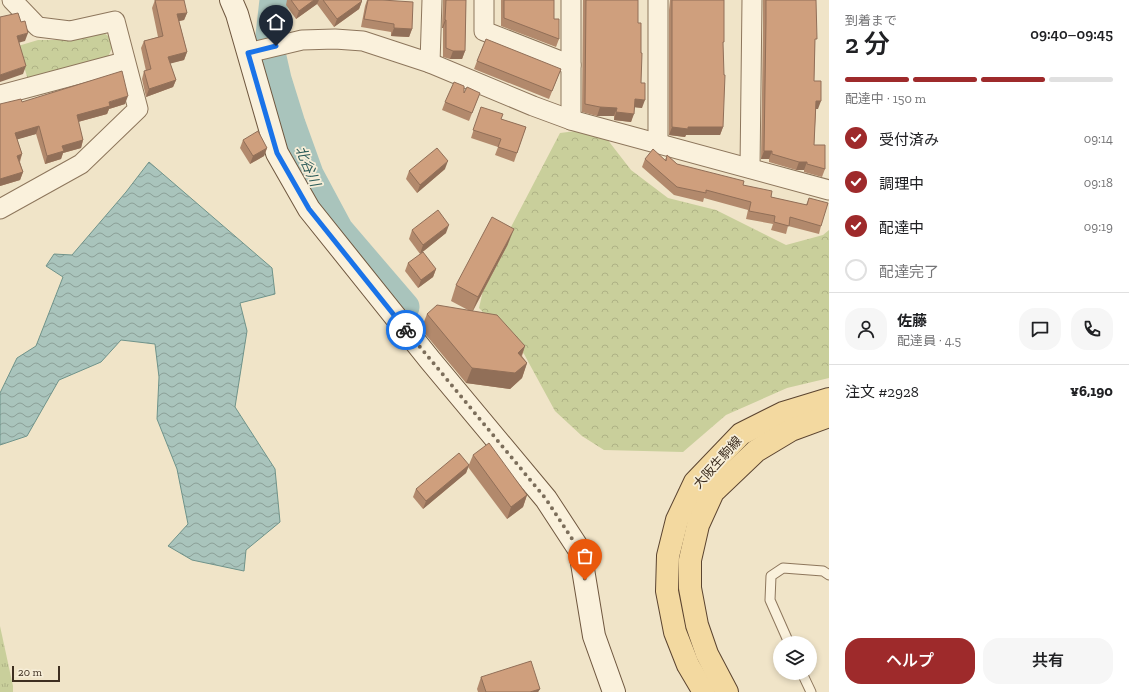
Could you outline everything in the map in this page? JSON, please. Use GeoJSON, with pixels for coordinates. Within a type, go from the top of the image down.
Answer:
{"type":"FeatureCollection","features":[{"type":"Feature","properties":{"kind":"main road"},"geometry":{"type":"LineString","coordinates":[[231,0],[249,53],[277,153],[309,209],[430,360],[546,499],[580,551],[594,636],[614,692]]}},
{"type":"Feature","properties":{"kind":"main road","name":"大阪生駒線"},"geometry":{"type":"LineString","coordinates":[[704,692],[688,666],[675,632],[667,591],[668,556],[677,520],[695,482],[741,434],[783,413],[829,399]]}},
{"type":"Feature","properties":{"kind":"main road","name":"大阪生駒線"},"geometry":{"type":"LineString","coordinates":[[727,692],[707,654],[696,625],[690,588],[690,560],[698,525],[713,492],[756,451],[791,430],[829,416]]}},
{"type":"Feature","properties":{"kind":"street"},"geometry":{"type":"LineString","coordinates":[[0,209],[81,164],[138,109],[124,62],[115,21],[70,31],[38,27],[12,0]]}},
{"type":"Feature","properties":{"kind":"street"},"geometry":{"type":"LineString","coordinates":[[430,63],[432,0]]}},
{"type":"Feature","properties":{"kind":"street"},"geometry":{"type":"LineString","coordinates":[[484,0],[484,31],[571,65]]}},
{"type":"Feature","properties":{"kind":"street"},"geometry":{"type":"LineString","coordinates":[[571,0],[571,120]]}},
{"type":"Feature","properties":{"kind":"street"},"geometry":{"type":"LineString","coordinates":[[658,0],[658,143]]}},
{"type":"Feature","properties":{"kind":"street"},"geometry":{"type":"LineString","coordinates":[[750,168],[752,0]]}},
{"type":"Feature","properties":{"kind":"street"},"geometry":{"type":"LineString","coordinates":[[249,53],[302,40],[335,39],[363,41],[430,63],[533,106],[571,120],[829,190]]}},
{"type":"Feature","properties":{"kind":"street"},"geometry":{"type":"LineString","coordinates":[[0,95],[124,62]]}},
{"type":"Feature","properties":{"kind":"lane"},"geometry":{"type":"LineString","coordinates":[[786,636],[770,600],[771,576],[783,568],[823,571],[829,575]]}},
{"type":"Feature","properties":{"kind":"lane"},"geometry":{"type":"LineString","coordinates":[[805,680],[810,692]]}},
{"type":"Feature","properties":{"kind":"green space"},"geometry":{"type":"Polygon","coordinates":[[[104,33],[111,38],[113,46],[107,59],[28,80],[18,46],[38,40],[64,40],[104,33]]]}},
{"type":"Feature","properties":{"kind":"green space"},"geometry":{"type":"Polygon","coordinates":[[[584,130],[607,139],[631,170],[668,198],[716,210],[786,245],[823,235],[829,230],[829,378],[787,388],[726,415],[683,452],[604,450],[582,436],[555,411],[524,354],[479,308],[487,273],[560,133],[584,130]]]}},
{"type":"Feature","properties":{"kind":"green space"},"geometry":{"type":"Polygon","coordinates":[[[0,626],[13,686],[13,692],[0,692],[0,626]]]}},
{"type":"Feature","properties":{"kind":"water"},"geometry":{"type":"Polygon","coordinates":[[[149,162],[272,268],[275,294],[240,303],[247,331],[235,407],[275,469],[280,522],[246,550],[244,571],[192,560],[168,546],[188,524],[177,469],[157,419],[159,377],[155,344],[121,340],[101,362],[59,380],[27,436],[0,445],[0,393],[17,358],[36,346],[63,277],[46,266],[54,254],[72,255],[126,192],[149,162]]]}},
{"type":"Feature","properties":{"kind":"building"},"geometry":{"type":"Polygon","coordinates":[[[155,0],[184,0],[187,13],[177,14],[187,52],[168,57],[176,80],[149,89],[144,71],[151,69],[144,41],[163,36],[155,0]]]}},
{"type":"Feature","properties":{"kind":"building"},"geometry":{"type":"Polygon","coordinates":[[[291,0],[314,0],[299,11],[291,0]]]}},
{"type":"Feature","properties":{"kind":"building"},"geometry":{"type":"Polygon","coordinates":[[[323,0],[361,0],[362,1],[337,19],[323,0]]]}},
{"type":"Feature","properties":{"kind":"building"},"geometry":{"type":"Polygon","coordinates":[[[368,0],[413,2],[412,29],[394,28],[394,24],[364,19],[368,0]]]}},
{"type":"Feature","properties":{"kind":"building"},"geometry":{"type":"Polygon","coordinates":[[[446,0],[466,0],[465,51],[453,51],[446,48],[446,0]]]}},
{"type":"Feature","properties":{"kind":"building"},"geometry":{"type":"Polygon","coordinates":[[[504,0],[554,0],[554,19],[559,19],[559,39],[504,18],[504,0]]]}},
{"type":"Feature","properties":{"kind":"building"},"geometry":{"type":"Polygon","coordinates":[[[586,0],[638,0],[638,23],[641,23],[641,83],[645,83],[645,100],[635,99],[634,114],[616,112],[617,108],[585,104],[586,0]]]}},
{"type":"Feature","properties":{"kind":"building"},"geometry":{"type":"Polygon","coordinates":[[[672,0],[724,0],[723,42],[725,75],[723,127],[688,127],[688,129],[672,127],[672,0]]]}},
{"type":"Feature","properties":{"kind":"building"},"geometry":{"type":"Polygon","coordinates":[[[766,0],[816,0],[817,39],[815,39],[814,81],[821,81],[821,101],[816,101],[814,145],[825,145],[825,169],[807,164],[807,162],[799,162],[772,154],[772,151],[764,151],[766,0]]]}},
{"type":"Feature","properties":{"kind":"building"},"geometry":{"type":"Polygon","coordinates":[[[18,13],[21,22],[25,21],[28,33],[17,36],[26,66],[0,75],[0,17],[18,13]]]}},
{"type":"Feature","properties":{"kind":"building"},"geometry":{"type":"Polygon","coordinates":[[[486,39],[561,69],[552,91],[477,61],[486,39]]]}},
{"type":"Feature","properties":{"kind":"building"},"geometry":{"type":"Polygon","coordinates":[[[122,71],[128,96],[109,102],[110,106],[77,115],[83,140],[62,146],[64,151],[47,156],[39,126],[15,133],[22,154],[17,156],[23,172],[0,179],[0,104],[21,99],[22,102],[122,71]]]}},
{"type":"Feature","properties":{"kind":"building"},"geometry":{"type":"Polygon","coordinates":[[[454,82],[464,86],[464,93],[467,87],[480,93],[472,113],[445,102],[454,82]]]}},
{"type":"Feature","properties":{"kind":"building"},"geometry":{"type":"Polygon","coordinates":[[[481,107],[503,114],[501,119],[526,127],[517,153],[498,147],[501,139],[473,130],[481,107]]]}},
{"type":"Feature","properties":{"kind":"building"},"geometry":{"type":"Polygon","coordinates":[[[258,131],[267,148],[253,156],[243,140],[258,131]]]}},
{"type":"Feature","properties":{"kind":"building"},"geometry":{"type":"Polygon","coordinates":[[[437,148],[448,161],[420,185],[409,171],[437,148]]]}},
{"type":"Feature","properties":{"kind":"building"},"geometry":{"type":"Polygon","coordinates":[[[653,149],[666,161],[667,155],[677,164],[744,181],[743,185],[772,191],[771,197],[807,205],[809,198],[828,203],[821,226],[790,217],[789,226],[774,222],[775,216],[749,211],[751,202],[706,190],[706,193],[677,187],[645,159],[653,149]]]}},
{"type":"Feature","properties":{"kind":"building"},"geometry":{"type":"Polygon","coordinates":[[[438,210],[449,225],[423,245],[412,230],[438,210]]]}},
{"type":"Feature","properties":{"kind":"building"},"geometry":{"type":"Polygon","coordinates":[[[492,217],[514,229],[478,297],[456,285],[492,217]]]}},
{"type":"Feature","properties":{"kind":"building"},"geometry":{"type":"Polygon","coordinates":[[[423,252],[436,269],[421,280],[408,263],[423,252]]]}},
{"type":"Feature","properties":{"kind":"building"},"geometry":{"type":"Polygon","coordinates":[[[437,305],[497,315],[525,346],[518,353],[527,363],[515,373],[472,368],[427,314],[437,305]]]}},
{"type":"Feature","properties":{"kind":"building"},"geometry":{"type":"Polygon","coordinates":[[[489,443],[527,495],[511,507],[473,455],[489,443]]]}},
{"type":"Feature","properties":{"kind":"building"},"geometry":{"type":"Polygon","coordinates":[[[459,453],[469,465],[426,501],[416,489],[459,453]]]}},
{"type":"Feature","properties":{"kind":"building"},"geometry":{"type":"Polygon","coordinates":[[[531,661],[540,689],[530,692],[486,692],[481,677],[531,661]]]}},
{"type":"Feature","properties":{"kind":"waterway","name":"北谷川"},"geometry":{"type":"LineString","coordinates":[[274,0],[269,44],[277,79],[309,174],[339,230],[405,307]]}},
{"type":"Feature","properties":{"kind":"way so far"},"geometry":{"type":"LineString","coordinates":[[406,330],[546,499],[580,551],[585,580]]}},
{"type":"Feature","properties":{"kind":"route"},"geometry":{"type":"LineString","coordinates":[[276,46],[248,53],[277,153],[309,209],[406,330]]}}]}
